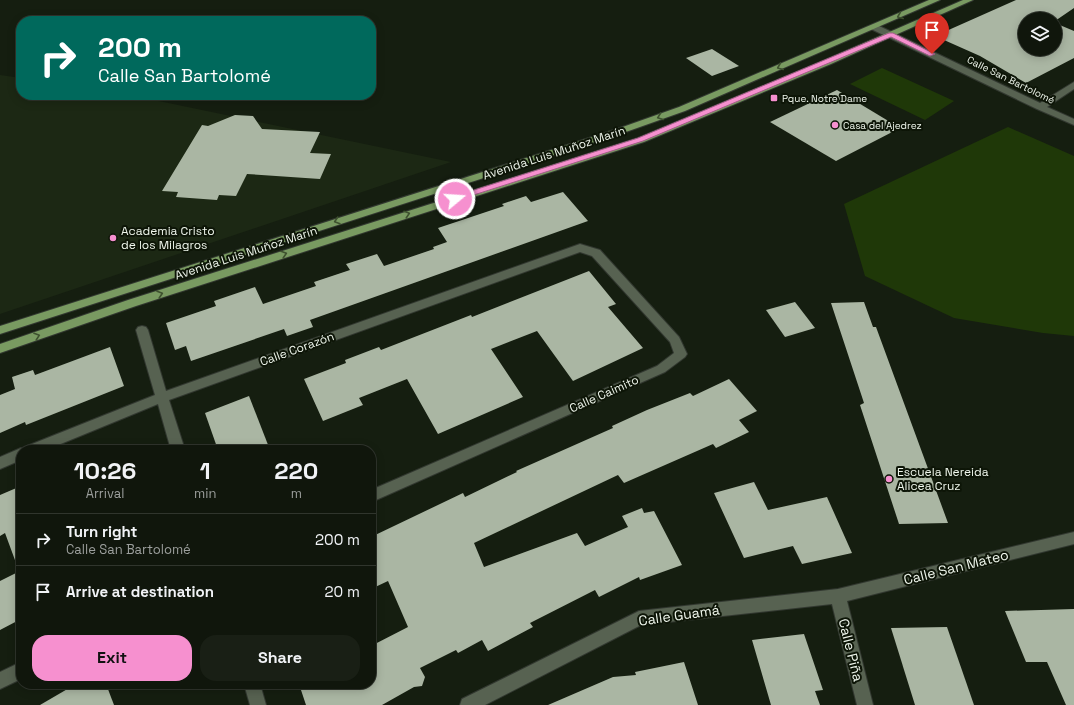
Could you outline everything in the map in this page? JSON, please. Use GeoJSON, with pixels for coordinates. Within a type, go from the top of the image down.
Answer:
{"type":"FeatureCollection","features":[{"type":"Feature","properties":{"kind":"main road","name":"Avenida Luis Muñoz Marín"},"geometry":{"type":"LineString","coordinates":[[0,330],[583,143],[682,109],[936,0]]}},
{"type":"Feature","properties":{"kind":"main road","name":"Avenida Luis Muñoz Marín"},"geometry":{"type":"LineString","coordinates":[[0,349],[132,304],[648,137],[970,0]]}},
{"type":"Feature","properties":{"kind":"main road"},"geometry":{"type":"LineString","coordinates":[[583,143],[595,154]]}},
{"type":"Feature","properties":{"kind":"main road"},"geometry":{"type":"LineString","coordinates":[[364,213],[371,226]]}},
{"type":"Feature","properties":{"kind":"street","name":"Calle San Bartolomé"},"geometry":{"type":"LineString","coordinates":[[874,27],[1074,122]]}},
{"type":"Feature","properties":{"kind":"street"},"geometry":{"type":"LineString","coordinates":[[1040,107],[1074,85]]}},
{"type":"Feature","properties":{"kind":"street","name":"Calle Caimito"},"geometry":{"type":"LineString","coordinates":[[376,494],[661,369],[681,354],[675,340],[596,253],[580,248],[564,254]]}},
{"type":"Feature","properties":{"kind":"street","name":"Calle Corazón"},"geometry":{"type":"LineString","coordinates":[[44,445],[163,397],[564,254]]}},
{"type":"Feature","properties":{"kind":"street"},"geometry":{"type":"LineString","coordinates":[[142,330],[177,445]]}},
{"type":"Feature","properties":{"kind":"street"},"geometry":{"type":"LineString","coordinates":[[0,463],[16,456]]}},
{"type":"Feature","properties":{"kind":"street","name":"Calle San Mateo"},"geometry":{"type":"LineString","coordinates":[[838,596],[1074,538]]}},
{"type":"Feature","properties":{"kind":"street","name":"Calle Guamá"},"geometry":{"type":"LineString","coordinates":[[468,705],[639,618],[838,596]]}},
{"type":"Feature","properties":{"kind":"street","name":"Calle Piña"},"geometry":{"type":"LineString","coordinates":[[838,596],[865,705]]}},
{"type":"Feature","properties":{"kind":"street"},"geometry":{"type":"LineString","coordinates":[[0,681],[16,673]]}},
{"type":"Feature","properties":{"kind":"street"},"geometry":{"type":"LineString","coordinates":[[253,689],[258,705]]}},
{"type":"Feature","properties":{"kind":"shaded area","name":"Academia Cristo de los Milagros"},"geometry":{"type":"Polygon","coordinates":[[[0,75],[16,77],[16,100],[154,100],[451,162],[0,314],[0,75]]]}},
{"type":"Feature","properties":{"kind":"green space"},"geometry":{"type":"Polygon","coordinates":[[[882,68],[954,101],[925,120],[850,84],[882,68]]]}},
{"type":"Feature","properties":{"kind":"green space"},"geometry":{"type":"Polygon","coordinates":[[[1008,127],[1074,156],[1074,336],[1043,333],[954,318],[865,276],[844,204],[1008,127]]]}},
{"type":"Feature","properties":{"kind":"building"},"geometry":{"type":"Polygon","coordinates":[[[1016,0],[1074,0],[1074,8],[1062,16],[1062,12],[1018,12],[1018,56],[1062,56],[1062,26],[1074,31],[1074,58],[1026,83],[980,56],[935,36],[1016,0]]]}},
{"type":"Feature","properties":{"kind":"building"},"geometry":{"type":"Polygon","coordinates":[[[712,49],[739,66],[712,76],[686,58],[712,49]]]}},
{"type":"Feature","properties":{"kind":"building","name":"Casa del Ajedrez"},"geometry":{"type":"Polygon","coordinates":[[[837,90],[900,128],[836,161],[770,122],[837,90]]]}},
{"type":"Feature","properties":{"kind":"building"},"geometry":{"type":"Polygon","coordinates":[[[235,115],[253,116],[262,129],[320,132],[310,153],[331,154],[320,179],[247,174],[236,196],[219,195],[217,200],[176,197],[178,192],[162,191],[202,125],[208,126],[235,115]]]}},
{"type":"Feature","properties":{"kind":"building"},"geometry":{"type":"Polygon","coordinates":[[[563,192],[588,221],[310,320],[313,327],[287,336],[284,329],[191,361],[186,346],[175,350],[166,323],[216,306],[214,301],[255,287],[263,304],[316,286],[314,282],[350,270],[346,264],[377,254],[384,266],[434,249],[433,247],[447,242],[438,228],[504,206],[502,204],[526,196],[531,202],[563,192]]]}},
{"type":"Feature","properties":{"kind":"building"},"geometry":{"type":"Polygon","coordinates":[[[589,271],[616,304],[608,307],[643,348],[573,381],[537,331],[491,349],[523,397],[438,434],[407,379],[359,398],[363,405],[323,421],[304,379],[346,363],[345,360],[379,347],[381,350],[471,315],[472,317],[589,271]]]}},
{"type":"Feature","properties":{"kind":"building"},"geometry":{"type":"Polygon","coordinates":[[[795,302],[815,328],[785,337],[766,310],[795,302]]]}},
{"type":"Feature","properties":{"kind":"building"},"geometry":{"type":"Polygon","coordinates":[[[864,302],[873,327],[876,327],[948,523],[899,524],[860,405],[864,403],[831,303],[864,302]]]}},
{"type":"Feature","properties":{"kind":"building"},"geometry":{"type":"Polygon","coordinates":[[[110,347],[124,386],[26,425],[25,422],[0,433],[0,395],[15,389],[12,377],[33,370],[35,375],[110,347]]]}},
{"type":"Feature","properties":{"kind":"building"},"geometry":{"type":"Polygon","coordinates":[[[729,379],[757,411],[739,420],[749,432],[716,448],[713,444],[624,483],[618,475],[474,543],[484,567],[577,533],[585,546],[628,527],[622,516],[642,508],[644,513],[654,511],[682,565],[640,580],[639,577],[599,597],[595,590],[530,623],[533,627],[488,651],[482,640],[458,653],[456,650],[420,668],[425,677],[422,686],[414,687],[382,705],[306,705],[301,689],[376,689],[376,643],[408,627],[388,581],[376,587],[376,535],[463,493],[465,497],[517,472],[516,471],[613,428],[612,426],[647,410],[690,393],[693,396],[729,379]]]}},
{"type":"Feature","properties":{"kind":"building"},"geometry":{"type":"Polygon","coordinates":[[[249,396],[268,445],[216,445],[205,413],[249,396]]]}},
{"type":"Feature","properties":{"kind":"building"},"geometry":{"type":"Polygon","coordinates":[[[754,482],[768,510],[827,497],[852,553],[802,564],[793,546],[744,558],[714,493],[754,482]]]}},
{"type":"Feature","properties":{"kind":"building"},"geometry":{"type":"Polygon","coordinates":[[[16,488],[16,563],[5,533],[0,536],[0,495],[16,488]]]}},
{"type":"Feature","properties":{"kind":"building"},"geometry":{"type":"Polygon","coordinates":[[[16,573],[16,622],[0,630],[0,581],[16,573]]]}},
{"type":"Feature","properties":{"kind":"building"},"geometry":{"type":"Polygon","coordinates":[[[1074,609],[1074,705],[1066,705],[1047,662],[1026,662],[1005,611],[1074,609]]]}},
{"type":"Feature","properties":{"kind":"building"},"geometry":{"type":"Polygon","coordinates":[[[947,627],[974,705],[915,705],[891,628],[947,627]]]}},
{"type":"Feature","properties":{"kind":"building"},"geometry":{"type":"Polygon","coordinates":[[[804,634],[823,690],[815,691],[820,705],[771,705],[752,640],[804,634]]]}},
{"type":"Feature","properties":{"kind":"building"},"geometry":{"type":"Polygon","coordinates":[[[684,662],[698,705],[548,705],[613,677],[636,675],[635,672],[684,662]]]}},
{"type":"Feature","properties":{"kind":"building"},"geometry":{"type":"Polygon","coordinates":[[[67,689],[108,689],[114,705],[40,705],[67,689]]]}},
{"type":"Feature","properties":{"kind":"place","name":"Pque. Notre Dame"},"geometry":{"type":"Point","coordinates":[774,98]}},
{"type":"Feature","properties":{"kind":"place","name":"Casa del Ajedrez"},"geometry":{"type":"Point","coordinates":[835,125]}},
{"type":"Feature","properties":{"kind":"place","name":"Academia Cristo de los Milagros"},"geometry":{"type":"Point","coordinates":[113,238]}},
{"type":"Feature","properties":{"kind":"place","name":"Escuela Nereida Alicea Cruz"},"geometry":{"type":"Point","coordinates":[889,479]}},
{"type":"Feature","properties":{"kind":"route"},"geometry":{"type":"LineString","coordinates":[[455,199],[641,140],[891,34],[932,54]]}}]}
